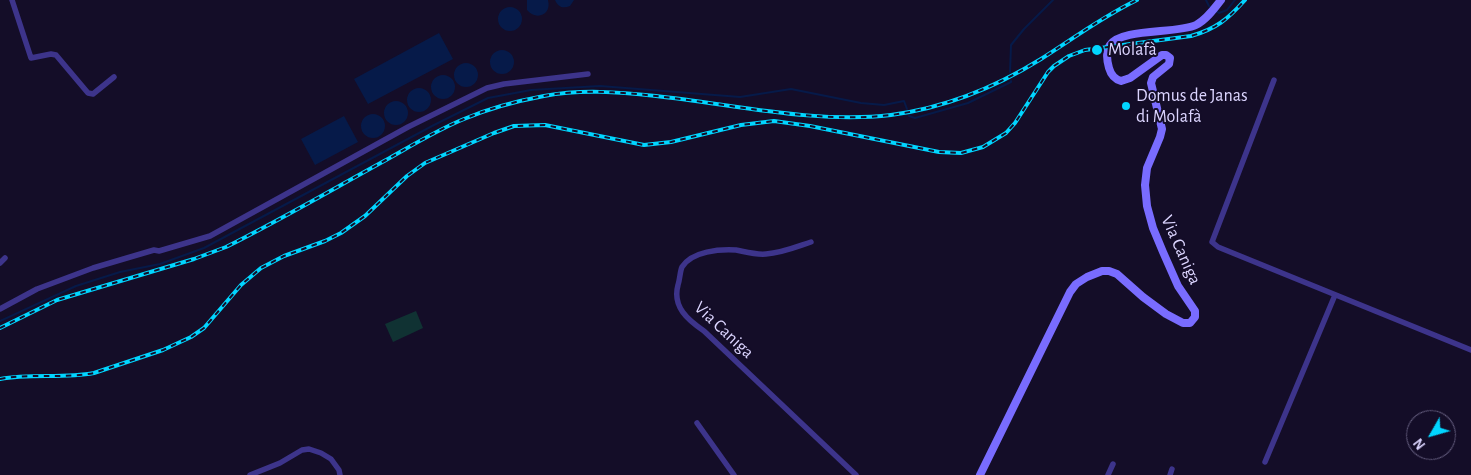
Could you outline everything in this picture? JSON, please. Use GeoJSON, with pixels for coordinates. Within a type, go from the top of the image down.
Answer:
{"type":"FeatureCollection","features":[{"type":"Feature","properties":{"kind":"street"},"geometry":{"type":"LineString","coordinates":[[12,0],[31,58],[51,54],[56,55],[88,93],[93,94],[114,77]]}},
{"type":"Feature","properties":{"kind":"street","name":"Via Caniga"},"geometry":{"type":"LineString","coordinates":[[980,475],[1070,292],[1079,282],[1097,273],[1109,271],[1117,274],[1143,297],[1178,321],[1190,323],[1195,317],[1195,311],[1178,286],[1153,228],[1146,196],[1147,168],[1162,128],[1151,90],[1151,83],[1153,77],[1169,64],[1170,58],[1166,54],[1162,55],[1130,78],[1121,81],[1111,74],[1107,57],[1109,47],[1116,40],[1130,35],[1193,26],[1210,14],[1218,3]]}},
{"type":"Feature","properties":{"kind":"street"},"geometry":{"type":"LineString","coordinates":[[0,309],[38,289],[93,268],[210,236],[408,127],[487,88],[504,84],[588,74]]}},
{"type":"Feature","properties":{"kind":"street"},"geometry":{"type":"LineString","coordinates":[[1274,80],[1212,242],[1218,247],[1471,350]]}},
{"type":"Feature","properties":{"kind":"street","name":"Via Caniga"},"geometry":{"type":"LineString","coordinates":[[811,242],[783,251],[765,254],[728,250],[694,256],[682,268],[677,289],[677,300],[679,308],[691,322],[704,331],[856,475]]}},
{"type":"Feature","properties":{"kind":"street"},"geometry":{"type":"LineString","coordinates":[[0,263],[5,258]]}},
{"type":"Feature","properties":{"kind":"street"},"geometry":{"type":"LineString","coordinates":[[1265,462],[1335,295]]}},
{"type":"Feature","properties":{"kind":"street"},"geometry":{"type":"LineString","coordinates":[[697,423],[734,475]]}},
{"type":"Feature","properties":{"kind":"street"},"geometry":{"type":"LineString","coordinates":[[250,475],[280,463],[302,450],[309,449],[321,453],[330,459],[339,470],[340,475]]}},
{"type":"Feature","properties":{"kind":"street"},"geometry":{"type":"LineString","coordinates":[[1108,475],[1113,464]]}},
{"type":"Feature","properties":{"kind":"green space"},"geometry":{"type":"Polygon","coordinates":[[[416,311],[423,328],[393,342],[385,324],[416,311]]]}},
{"type":"Feature","properties":{"kind":"water"},"geometry":{"type":"Polygon","coordinates":[[[527,0],[548,0],[548,9],[542,15],[535,15],[527,10],[527,0]]]}},
{"type":"Feature","properties":{"kind":"water"},"geometry":{"type":"Polygon","coordinates":[[[555,0],[574,0],[570,6],[561,7],[555,0]]]}},
{"type":"Feature","properties":{"kind":"water"},"geometry":{"type":"Polygon","coordinates":[[[510,7],[515,8],[521,14],[521,24],[515,30],[510,31],[505,30],[499,24],[498,19],[499,14],[505,8],[510,7]]]}},
{"type":"Feature","properties":{"kind":"water"},"geometry":{"type":"Polygon","coordinates":[[[439,33],[453,59],[368,104],[354,79],[439,33]]]}},
{"type":"Feature","properties":{"kind":"water"},"geometry":{"type":"Polygon","coordinates":[[[502,50],[507,51],[513,57],[513,67],[507,73],[502,74],[497,73],[491,67],[490,62],[491,57],[497,51],[502,50]]]}},
{"type":"Feature","properties":{"kind":"water"},"geometry":{"type":"Polygon","coordinates":[[[466,63],[471,64],[477,70],[477,80],[471,86],[466,87],[461,86],[455,80],[454,75],[455,70],[461,64],[466,63]]]}},
{"type":"Feature","properties":{"kind":"water"},"geometry":{"type":"Polygon","coordinates":[[[443,75],[452,78],[455,87],[452,96],[443,99],[434,96],[431,87],[434,78],[443,75]]]}},
{"type":"Feature","properties":{"kind":"water"},"geometry":{"type":"Polygon","coordinates":[[[419,88],[428,91],[431,100],[428,109],[419,112],[410,109],[407,100],[410,91],[419,88]]]}},
{"type":"Feature","properties":{"kind":"water"},"geometry":{"type":"Polygon","coordinates":[[[396,101],[405,104],[408,113],[405,122],[396,125],[387,122],[384,113],[387,104],[396,101]]]}},
{"type":"Feature","properties":{"kind":"water"},"geometry":{"type":"Polygon","coordinates":[[[373,114],[382,117],[385,126],[382,135],[373,138],[364,135],[361,126],[364,117],[373,114]]]}},
{"type":"Feature","properties":{"kind":"water"},"geometry":{"type":"Polygon","coordinates":[[[344,116],[358,142],[315,165],[301,139],[344,116]]]}},
{"type":"Feature","properties":{"kind":"waterway"},"geometry":{"type":"LineString","coordinates":[[1010,72],[1011,45],[1053,0]]}},
{"type":"Feature","properties":{"kind":"waterway"},"geometry":{"type":"LineString","coordinates":[[1206,0],[1212,8]]}},
{"type":"Feature","properties":{"kind":"waterway"},"geometry":{"type":"LineString","coordinates":[[1216,11],[1219,13],[1227,10],[1235,0]]}},
{"type":"Feature","properties":{"kind":"waterway"},"geometry":{"type":"LineString","coordinates":[[909,116],[915,118],[968,103],[1011,81]]}},
{"type":"Feature","properties":{"kind":"waterway"},"geometry":{"type":"LineString","coordinates":[[0,321],[76,286],[120,272],[160,264],[204,248],[488,98],[531,90],[600,86],[740,97],[791,89],[861,103],[884,105],[904,101],[907,109]]}},
{"type":"Feature","properties":{"kind":"railway"},"geometry":{"type":"LineString","coordinates":[[0,328],[57,300],[194,259],[226,247],[434,133],[454,123],[504,105],[572,92],[600,92],[685,99],[774,112],[833,117],[862,117],[911,112],[950,102],[1006,79],[1041,59],[1112,13],[1137,0]]}},
{"type":"Feature","properties":{"kind":"railway"},"geometry":{"type":"LineString","coordinates":[[0,379],[23,376],[71,376],[94,373],[163,350],[191,337],[204,328],[241,285],[261,268],[284,256],[341,233],[365,216],[407,176],[425,163],[514,126],[545,125],[644,145],[671,142],[741,125],[774,121],[810,126],[939,152],[961,153],[983,147],[1006,133],[1015,123],[1048,72],[1069,56],[1085,50],[1191,36],[1208,30],[1221,22],[1245,0]]}},
{"type":"Feature","properties":{"kind":"place","name":"Molafà"},"geometry":{"type":"Point","coordinates":[1097,50]}},
{"type":"Feature","properties":{"kind":"place","name":"Domus de Janas di Molafà"},"geometry":{"type":"Point","coordinates":[1126,106]}}]}
